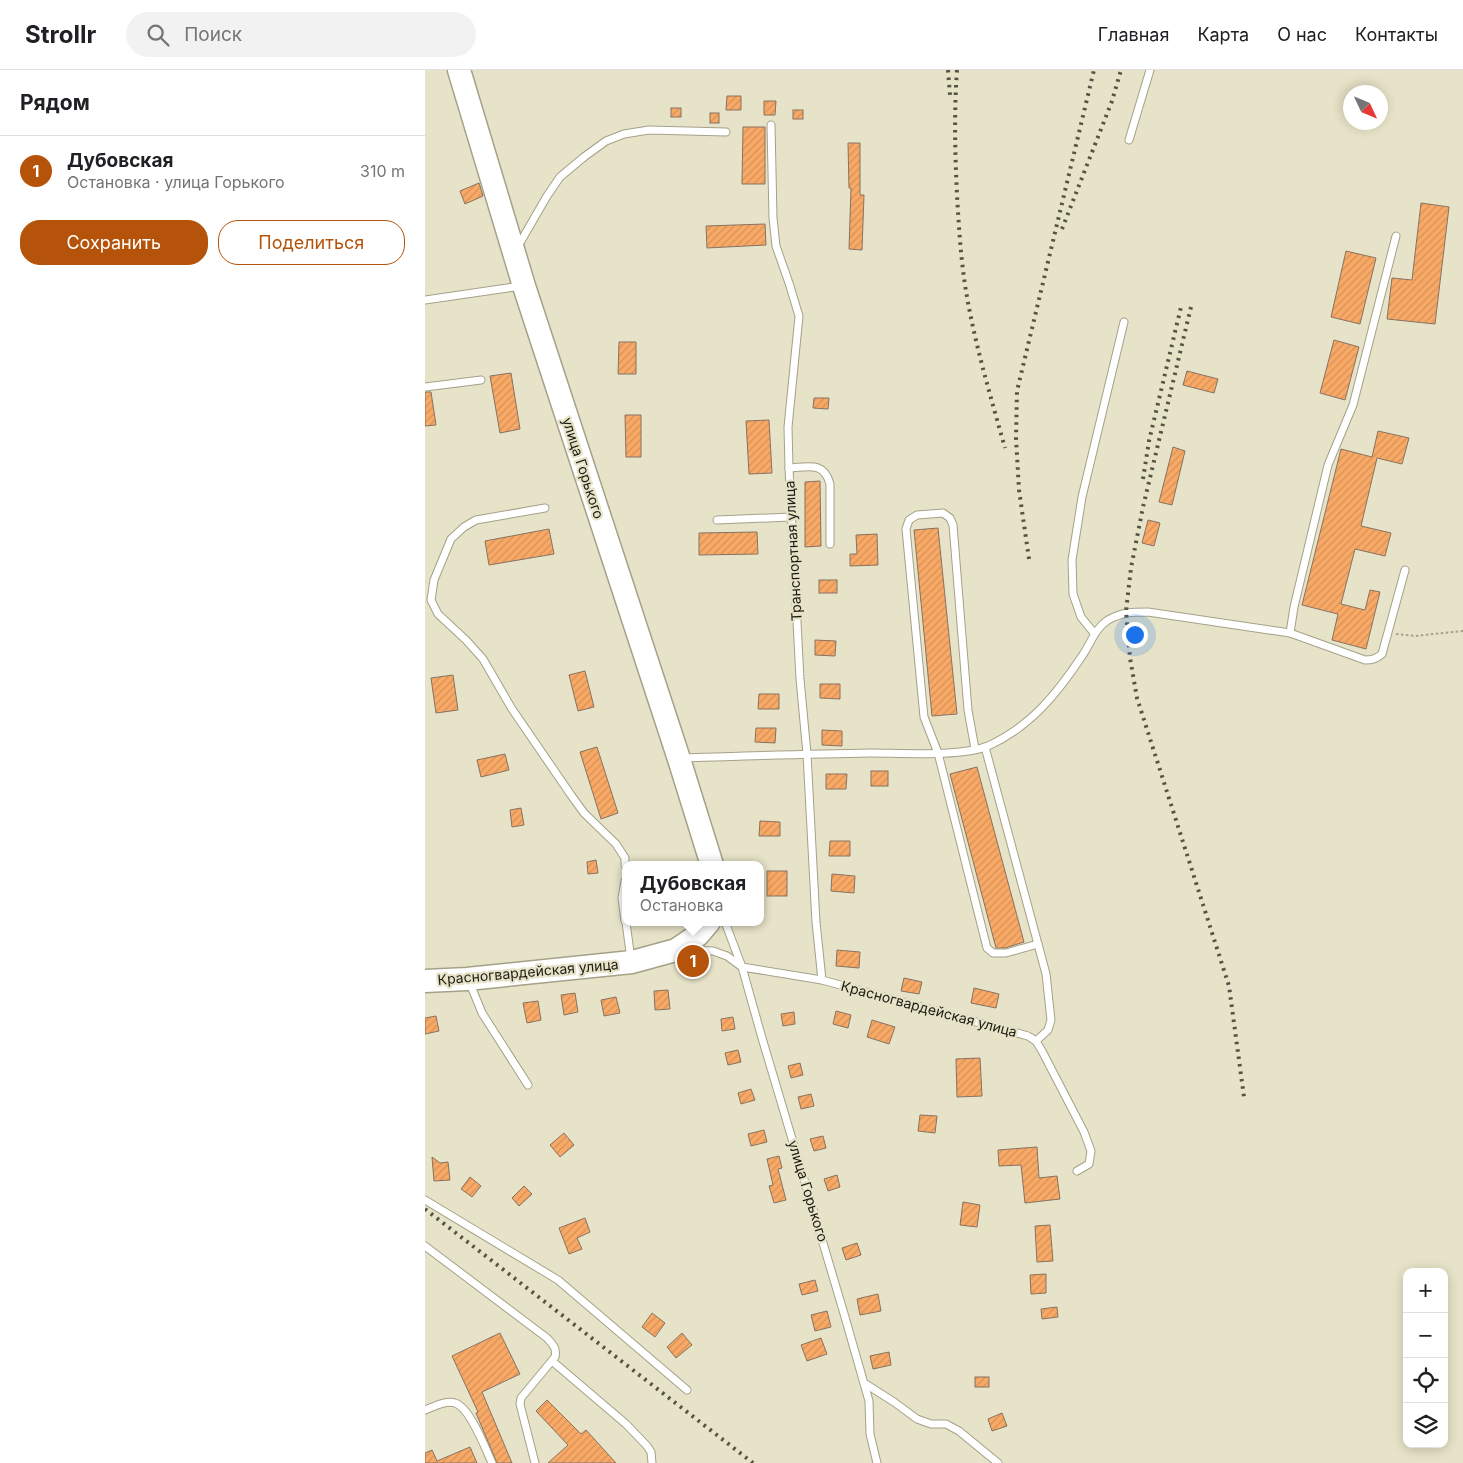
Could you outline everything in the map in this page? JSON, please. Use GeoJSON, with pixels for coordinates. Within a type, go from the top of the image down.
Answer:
{"type":"FeatureCollection","features":[{"type":"Feature","properties":{"kind":"main road","name":"улица Горького"},"geometry":{"type":"LineString","coordinates":[[459,70],[524,286],[711,861]]}},
{"type":"Feature","properties":{"kind":"main road"},"geometry":{"type":"LineString","coordinates":[[632,962],[677,950],[698,935],[706,926]]}},
{"type":"Feature","properties":{"kind":"main road","name":"Красногвардейская улица"},"geometry":{"type":"LineString","coordinates":[[425,981],[467,979],[632,962]]}},
{"type":"Feature","properties":{"kind":"lane"},"geometry":{"type":"LineString","coordinates":[[1129,140],[1150,70]]}},
{"type":"Feature","properties":{"kind":"lane","name":"Транспортная улица"},"geometry":{"type":"LineString","coordinates":[[771,125],[773,218],[776,246],[799,316],[788,427],[789,468],[800,679],[807,754],[816,922],[822,980]]}},
{"type":"Feature","properties":{"kind":"lane"},"geometry":{"type":"LineString","coordinates":[[514,253],[560,177],[606,141],[624,134],[649,130],[726,132]]}},
{"type":"Feature","properties":{"kind":"lane"},"geometry":{"type":"LineString","coordinates":[[1290,633],[1294,607],[1328,465],[1353,405],[1395,236]]}},
{"type":"Feature","properties":{"kind":"lane"},"geometry":{"type":"LineString","coordinates":[[425,300],[524,286]]}},
{"type":"Feature","properties":{"kind":"lane"},"geometry":{"type":"LineString","coordinates":[[1094,633],[1081,617],[1073,594],[1073,560],[1081,497],[1124,322]]}},
{"type":"Feature","properties":{"kind":"lane"},"geometry":{"type":"LineString","coordinates":[[425,387],[481,380]]}},
{"type":"Feature","properties":{"kind":"lane"},"geometry":{"type":"LineString","coordinates":[[789,468],[815,467],[822,469],[829,478],[831,484],[830,544]]}},
{"type":"Feature","properties":{"kind":"lane"},"geometry":{"type":"LineString","coordinates":[[545,508],[476,520],[464,527],[451,539],[434,580],[431,600],[438,614],[483,659],[512,709],[571,796],[584,813],[616,844],[625,861]]}},
{"type":"Feature","properties":{"kind":"lane"},"geometry":{"type":"LineString","coordinates":[[975,749],[968,710],[953,525],[950,518],[943,513],[917,515],[909,520],[906,529],[924,717],[938,753],[987,948],[993,953],[1006,953],[1038,944]]}},
{"type":"Feature","properties":{"kind":"lane"},"geometry":{"type":"LineString","coordinates":[[717,520],[791,517]]}},
{"type":"Feature","properties":{"kind":"lane"},"geometry":{"type":"LineString","coordinates":[[679,759],[807,754],[938,753],[985,747],[1016,731],[1031,719],[1063,685],[1084,653],[1094,633],[1107,620],[1126,612],[1157,613],[1290,633],[1365,660],[1377,659],[1382,654],[1405,570]]}},
{"type":"Feature","properties":{"kind":"lane"},"geometry":{"type":"LineString","coordinates":[[985,747],[1045,974],[1051,1020],[1048,1030],[1036,1041],[1084,1132],[1091,1152],[1089,1164],[1077,1170]]}},
{"type":"Feature","properties":{"kind":"lane"},"geometry":{"type":"LineString","coordinates":[[627,926],[632,962]]}},
{"type":"Feature","properties":{"kind":"lane","name":"улица Горького"},"geometry":{"type":"LineString","coordinates":[[727,926],[742,966],[761,1038],[864,1383],[869,1401],[870,1434],[877,1463]]}},
{"type":"Feature","properties":{"kind":"lane","name":"Красногвардейская улица"},"geometry":{"type":"LineString","coordinates":[[677,950],[713,951],[727,956],[742,966],[822,980],[1028,1036],[1036,1041]]}},
{"type":"Feature","properties":{"kind":"lane"},"geometry":{"type":"LineString","coordinates":[[467,979],[482,1013],[528,1085]]}},
{"type":"Feature","properties":{"kind":"lane"},"geometry":{"type":"LineString","coordinates":[[425,1200],[558,1280],[687,1390]]}},
{"type":"Feature","properties":{"kind":"lane"},"geometry":{"type":"LineString","coordinates":[[425,1246],[547,1338],[554,1346],[556,1351],[552,1361],[527,1388],[520,1404],[535,1463]]}},
{"type":"Feature","properties":{"kind":"lane"},"geometry":{"type":"LineString","coordinates":[[552,1361],[625,1424],[647,1446],[651,1452],[652,1463]]}},
{"type":"Feature","properties":{"kind":"lane"},"geometry":{"type":"LineString","coordinates":[[864,1383],[895,1402],[917,1419],[931,1424],[946,1424],[959,1431],[998,1463]]}},
{"type":"Feature","properties":{"kind":"lane"},"geometry":{"type":"LineString","coordinates":[[425,1410],[441,1404],[455,1403],[460,1406],[469,1415],[492,1463]]}},
{"type":"Feature","properties":{"kind":"path"},"geometry":{"type":"LineString","coordinates":[[1388,634],[1415,636],[1463,631]]}},
{"type":"Feature","properties":{"kind":"building"},"geometry":{"type":"Polygon","coordinates":[[[727,96],[741,96],[741,110],[726,110],[727,96]]]}},
{"type":"Feature","properties":{"kind":"building"},"geometry":{"type":"Polygon","coordinates":[[[764,101],[776,101],[775,115],[764,115],[764,101]]]}},
{"type":"Feature","properties":{"kind":"building"},"geometry":{"type":"Polygon","coordinates":[[[671,108],[681,108],[681,117],[671,117],[671,108]]]}},
{"type":"Feature","properties":{"kind":"building"},"geometry":{"type":"Polygon","coordinates":[[[793,110],[803,110],[803,119],[793,119],[793,110]]]}},
{"type":"Feature","properties":{"kind":"building"},"geometry":{"type":"Polygon","coordinates":[[[710,113],[719,113],[719,123],[710,123],[710,113]]]}},
{"type":"Feature","properties":{"kind":"building"},"geometry":{"type":"Polygon","coordinates":[[[743,127],[765,127],[765,184],[742,184],[743,127]]]}},
{"type":"Feature","properties":{"kind":"building"},"geometry":{"type":"Polygon","coordinates":[[[848,143],[860,143],[860,195],[864,195],[862,250],[849,249],[851,188],[849,188],[848,143]]]}},
{"type":"Feature","properties":{"kind":"building"},"geometry":{"type":"Polygon","coordinates":[[[479,183],[483,196],[465,204],[460,191],[479,183]]]}},
{"type":"Feature","properties":{"kind":"building"},"geometry":{"type":"Polygon","coordinates":[[[1421,203],[1449,207],[1435,324],[1387,319],[1392,278],[1412,280],[1421,203]]]}},
{"type":"Feature","properties":{"kind":"building"},"geometry":{"type":"Polygon","coordinates":[[[765,224],[766,245],[707,248],[706,226],[765,224]]]}},
{"type":"Feature","properties":{"kind":"building"},"geometry":{"type":"Polygon","coordinates":[[[1346,251],[1376,258],[1360,324],[1331,317],[1346,251]]]}},
{"type":"Feature","properties":{"kind":"building"},"geometry":{"type":"Polygon","coordinates":[[[1334,340],[1359,347],[1345,400],[1320,393],[1334,340]]]}},
{"type":"Feature","properties":{"kind":"building"},"geometry":{"type":"Polygon","coordinates":[[[619,342],[636,342],[636,374],[618,374],[619,342]]]}},
{"type":"Feature","properties":{"kind":"building"},"geometry":{"type":"Polygon","coordinates":[[[1187,371],[1218,379],[1214,393],[1183,385],[1187,371]]]}},
{"type":"Feature","properties":{"kind":"building"},"geometry":{"type":"Polygon","coordinates":[[[511,373],[520,429],[500,433],[490,376],[511,373]]]}},
{"type":"Feature","properties":{"kind":"building"},"geometry":{"type":"Polygon","coordinates":[[[425,392],[431,392],[436,425],[425,426],[425,392]]]}},
{"type":"Feature","properties":{"kind":"building"},"geometry":{"type":"Polygon","coordinates":[[[814,398],[829,398],[828,409],[813,408],[814,398]]]}},
{"type":"Feature","properties":{"kind":"building"},"geometry":{"type":"Polygon","coordinates":[[[625,415],[641,415],[641,457],[626,457],[625,415]]]}},
{"type":"Feature","properties":{"kind":"building"},"geometry":{"type":"Polygon","coordinates":[[[769,420],[772,473],[749,474],[746,421],[769,420]]]}},
{"type":"Feature","properties":{"kind":"building"},"geometry":{"type":"Polygon","coordinates":[[[1378,431],[1409,438],[1402,464],[1377,458],[1361,526],[1391,533],[1385,556],[1355,549],[1341,604],[1365,610],[1370,590],[1380,592],[1366,649],[1332,640],[1338,614],[1302,605],[1341,449],[1372,457],[1378,431]]]}},
{"type":"Feature","properties":{"kind":"building"},"geometry":{"type":"Polygon","coordinates":[[[1173,447],[1185,451],[1172,505],[1159,502],[1173,447]]]}},
{"type":"Feature","properties":{"kind":"building"},"geometry":{"type":"Polygon","coordinates":[[[820,481],[821,546],[805,547],[805,482],[820,481]]]}},
{"type":"Feature","properties":{"kind":"building"},"geometry":{"type":"Polygon","coordinates":[[[1148,520],[1160,523],[1154,546],[1142,543],[1148,520]]]}},
{"type":"Feature","properties":{"kind":"building"},"geometry":{"type":"Polygon","coordinates":[[[938,528],[957,714],[932,716],[914,530],[938,528]]]}},
{"type":"Feature","properties":{"kind":"building"},"geometry":{"type":"Polygon","coordinates":[[[549,529],[554,554],[489,565],[485,541],[549,529]]]}},
{"type":"Feature","properties":{"kind":"building"},"geometry":{"type":"Polygon","coordinates":[[[757,532],[758,554],[699,555],[699,533],[757,532]]]}},
{"type":"Feature","properties":{"kind":"building"},"geometry":{"type":"Polygon","coordinates":[[[877,534],[878,565],[850,566],[850,554],[857,554],[856,535],[877,534]]]}},
{"type":"Feature","properties":{"kind":"building"},"geometry":{"type":"Polygon","coordinates":[[[819,580],[837,580],[837,593],[819,593],[819,580]]]}},
{"type":"Feature","properties":{"kind":"building"},"geometry":{"type":"Polygon","coordinates":[[[815,640],[836,641],[835,656],[815,655],[815,640]]]}},
{"type":"Feature","properties":{"kind":"building"},"geometry":{"type":"Polygon","coordinates":[[[585,671],[594,707],[578,711],[569,675],[585,671]]]}},
{"type":"Feature","properties":{"kind":"building"},"geometry":{"type":"Polygon","coordinates":[[[453,675],[458,710],[436,713],[431,678],[453,675]]]}},
{"type":"Feature","properties":{"kind":"building"},"geometry":{"type":"Polygon","coordinates":[[[820,684],[840,684],[840,699],[820,698],[820,684]]]}},
{"type":"Feature","properties":{"kind":"building"},"geometry":{"type":"Polygon","coordinates":[[[759,694],[779,694],[779,709],[758,709],[759,694]]]}},
{"type":"Feature","properties":{"kind":"building"},"geometry":{"type":"Polygon","coordinates":[[[756,728],[776,728],[775,743],[755,742],[756,728]]]}},
{"type":"Feature","properties":{"kind":"building"},"geometry":{"type":"Polygon","coordinates":[[[822,730],[842,731],[842,746],[822,745],[822,730]]]}},
{"type":"Feature","properties":{"kind":"building"},"geometry":{"type":"Polygon","coordinates":[[[597,747],[618,813],[601,819],[580,752],[597,747]]]}},
{"type":"Feature","properties":{"kind":"building"},"geometry":{"type":"Polygon","coordinates":[[[505,754],[509,770],[481,777],[477,760],[505,754]]]}},
{"type":"Feature","properties":{"kind":"building"},"geometry":{"type":"Polygon","coordinates":[[[977,767],[1024,942],[1005,948],[996,948],[950,774],[977,767]]]}},
{"type":"Feature","properties":{"kind":"building"},"geometry":{"type":"Polygon","coordinates":[[[871,771],[888,771],[888,786],[871,786],[871,771]]]}},
{"type":"Feature","properties":{"kind":"building"},"geometry":{"type":"Polygon","coordinates":[[[826,774],[847,774],[846,789],[826,789],[826,774]]]}},
{"type":"Feature","properties":{"kind":"building"},"geometry":{"type":"Polygon","coordinates":[[[521,808],[524,825],[512,827],[510,810],[521,808]]]}},
{"type":"Feature","properties":{"kind":"building"},"geometry":{"type":"Polygon","coordinates":[[[760,821],[780,822],[780,836],[759,836],[760,821]]]}},
{"type":"Feature","properties":{"kind":"building"},"geometry":{"type":"Polygon","coordinates":[[[830,841],[850,841],[850,856],[829,856],[830,841]]]}},
{"type":"Feature","properties":{"kind":"building"},"geometry":{"type":"Polygon","coordinates":[[[596,860],[598,873],[588,874],[587,862],[596,860]]]}},
{"type":"Feature","properties":{"kind":"building"},"geometry":{"type":"Polygon","coordinates":[[[767,871],[787,871],[787,896],[767,896],[767,871]]]}},
{"type":"Feature","properties":{"kind":"building"},"geometry":{"type":"Polygon","coordinates":[[[832,874],[855,876],[854,893],[831,891],[832,874]]]}},
{"type":"Feature","properties":{"kind":"building"},"geometry":{"type":"Polygon","coordinates":[[[837,950],[860,952],[859,968],[836,966],[837,950]]]}},
{"type":"Feature","properties":{"kind":"building"},"geometry":{"type":"Polygon","coordinates":[[[904,978],[922,982],[919,994],[901,991],[904,978]]]}},
{"type":"Feature","properties":{"kind":"building"},"geometry":{"type":"Polygon","coordinates":[[[974,988],[999,994],[996,1008],[971,1003],[974,988]]]}},
{"type":"Feature","properties":{"kind":"building"},"geometry":{"type":"Polygon","coordinates":[[[668,990],[670,1009],[655,1010],[654,991],[668,990]]]}},
{"type":"Feature","properties":{"kind":"building"},"geometry":{"type":"Polygon","coordinates":[[[575,993],[578,1012],[564,1015],[561,995],[575,993]]]}},
{"type":"Feature","properties":{"kind":"building"},"geometry":{"type":"Polygon","coordinates":[[[616,997],[620,1013],[604,1016],[601,1000],[616,997]]]}},
{"type":"Feature","properties":{"kind":"building"},"geometry":{"type":"Polygon","coordinates":[[[538,1001],[541,1020],[527,1023],[523,1003],[538,1001]]]}},
{"type":"Feature","properties":{"kind":"building"},"geometry":{"type":"Polygon","coordinates":[[[836,1011],[851,1015],[848,1028],[833,1024],[836,1011]]]}},
{"type":"Feature","properties":{"kind":"building"},"geometry":{"type":"Polygon","coordinates":[[[794,1012],[795,1024],[783,1026],[781,1014],[794,1012]]]}},
{"type":"Feature","properties":{"kind":"building"},"geometry":{"type":"Polygon","coordinates":[[[436,1016],[439,1031],[425,1034],[425,1018],[436,1016]]]}},
{"type":"Feature","properties":{"kind":"building"},"geometry":{"type":"Polygon","coordinates":[[[733,1017],[735,1029],[722,1031],[721,1019],[733,1017]]]}},
{"type":"Feature","properties":{"kind":"building"},"geometry":{"type":"Polygon","coordinates":[[[872,1020],[895,1027],[889,1044],[867,1037],[872,1020]]]}},
{"type":"Feature","properties":{"kind":"building"},"geometry":{"type":"Polygon","coordinates":[[[738,1050],[741,1062],[728,1065],[725,1053],[738,1050]]]}},
{"type":"Feature","properties":{"kind":"building"},"geometry":{"type":"Polygon","coordinates":[[[980,1058],[982,1096],[957,1097],[956,1059],[980,1058]]]}},
{"type":"Feature","properties":{"kind":"building"},"geometry":{"type":"Polygon","coordinates":[[[800,1063],[803,1075],[791,1078],[788,1066],[800,1063]]]}},
{"type":"Feature","properties":{"kind":"building"},"geometry":{"type":"Polygon","coordinates":[[[751,1089],[755,1100],[741,1104],[738,1093],[751,1089]]]}},
{"type":"Feature","properties":{"kind":"building"},"geometry":{"type":"Polygon","coordinates":[[[811,1094],[814,1106],[801,1109],[798,1097],[811,1094]]]}},
{"type":"Feature","properties":{"kind":"building"},"geometry":{"type":"Polygon","coordinates":[[[920,1115],[937,1116],[935,1133],[918,1131],[920,1115]]]}},
{"type":"Feature","properties":{"kind":"building"},"geometry":{"type":"Polygon","coordinates":[[[764,1130],[767,1142],[751,1146],[748,1134],[764,1130]]]}},
{"type":"Feature","properties":{"kind":"building"},"geometry":{"type":"Polygon","coordinates":[[[564,1133],[574,1145],[560,1157],[550,1145],[564,1133]]]}},
{"type":"Feature","properties":{"kind":"building"},"geometry":{"type":"Polygon","coordinates":[[[823,1136],[826,1148],[814,1151],[810,1139],[823,1136]]]}},
{"type":"Feature","properties":{"kind":"building"},"geometry":{"type":"Polygon","coordinates":[[[1037,1147],[1039,1178],[1057,1176],[1060,1199],[1025,1203],[1021,1165],[999,1166],[998,1150],[1037,1147]]]}},
{"type":"Feature","properties":{"kind":"building"},"geometry":{"type":"Polygon","coordinates":[[[779,1156],[782,1168],[778,1169],[786,1200],[774,1203],[769,1186],[773,1185],[767,1159],[779,1156]]]}},
{"type":"Feature","properties":{"kind":"building"},"geometry":{"type":"Polygon","coordinates":[[[432,1157],[440,1163],[448,1162],[450,1180],[434,1181],[432,1157]]]}},
{"type":"Feature","properties":{"kind":"building"},"geometry":{"type":"Polygon","coordinates":[[[837,1175],[840,1187],[828,1191],[824,1179],[837,1175]]]}},
{"type":"Feature","properties":{"kind":"building"},"geometry":{"type":"Polygon","coordinates":[[[470,1177],[481,1186],[472,1197],[461,1189],[470,1177]]]}},
{"type":"Feature","properties":{"kind":"building"},"geometry":{"type":"Polygon","coordinates":[[[524,1186],[532,1194],[519,1206],[512,1198],[524,1186]]]}},
{"type":"Feature","properties":{"kind":"building"},"geometry":{"type":"Polygon","coordinates":[[[963,1202],[980,1205],[977,1227],[960,1225],[963,1202]]]}},
{"type":"Feature","properties":{"kind":"building"},"geometry":{"type":"Polygon","coordinates":[[[585,1218],[590,1232],[577,1238],[582,1249],[569,1254],[559,1228],[585,1218]]]}},
{"type":"Feature","properties":{"kind":"building"},"geometry":{"type":"Polygon","coordinates":[[[1050,1225],[1053,1261],[1037,1262],[1035,1226],[1050,1225]]]}},
{"type":"Feature","properties":{"kind":"building"},"geometry":{"type":"Polygon","coordinates":[[[857,1243],[861,1255],[846,1260],[842,1248],[857,1243]]]}},
{"type":"Feature","properties":{"kind":"building"},"geometry":{"type":"Polygon","coordinates":[[[1046,1274],[1046,1293],[1031,1294],[1030,1275],[1046,1274]]]}},
{"type":"Feature","properties":{"kind":"building"},"geometry":{"type":"Polygon","coordinates":[[[815,1280],[818,1291],[802,1295],[799,1284],[815,1280]]]}},
{"type":"Feature","properties":{"kind":"building"},"geometry":{"type":"Polygon","coordinates":[[[878,1294],[881,1311],[860,1315],[857,1299],[878,1294]]]}},
{"type":"Feature","properties":{"kind":"building"},"geometry":{"type":"Polygon","coordinates":[[[1057,1307],[1058,1317],[1042,1319],[1041,1309],[1057,1307]]]}},
{"type":"Feature","properties":{"kind":"building"},"geometry":{"type":"Polygon","coordinates":[[[827,1311],[831,1327],[815,1331],[811,1315],[827,1311]]]}},
{"type":"Feature","properties":{"kind":"building"},"geometry":{"type":"Polygon","coordinates":[[[652,1313],[665,1323],[655,1337],[642,1327],[652,1313]]]}},
{"type":"Feature","properties":{"kind":"building"},"geometry":{"type":"Polygon","coordinates":[[[500,1333],[520,1374],[482,1392],[512,1463],[497,1463],[476,1413],[478,1412],[452,1356],[500,1333]]]}},
{"type":"Feature","properties":{"kind":"building"},"geometry":{"type":"Polygon","coordinates":[[[682,1333],[692,1345],[676,1358],[667,1347],[682,1333]]]}},
{"type":"Feature","properties":{"kind":"building"},"geometry":{"type":"Polygon","coordinates":[[[821,1338],[827,1354],[807,1361],[801,1345],[821,1338]]]}},
{"type":"Feature","properties":{"kind":"building"},"geometry":{"type":"Polygon","coordinates":[[[889,1352],[891,1365],[873,1369],[870,1356],[889,1352]]]}},
{"type":"Feature","properties":{"kind":"building"},"geometry":{"type":"Polygon","coordinates":[[[975,1377],[989,1377],[989,1387],[975,1387],[975,1377]]]}},
{"type":"Feature","properties":{"kind":"building"},"geometry":{"type":"Polygon","coordinates":[[[547,1400],[581,1434],[586,1430],[616,1463],[548,1463],[568,1445],[536,1411],[547,1400]]]}},
{"type":"Feature","properties":{"kind":"building"},"geometry":{"type":"Polygon","coordinates":[[[1002,1413],[1007,1426],[992,1431],[988,1419],[1002,1413]]]}},
{"type":"Feature","properties":{"kind":"building"},"geometry":{"type":"Polygon","coordinates":[[[470,1447],[477,1463],[425,1463],[425,1453],[432,1450],[437,1461],[470,1447]]]}},
{"type":"Feature","properties":{"kind":"railway"},"geometry":{"type":"LineString","coordinates":[[948,70],[950,95]]}},
{"type":"Feature","properties":{"kind":"railway"},"geometry":{"type":"LineString","coordinates":[[957,70],[956,164],[963,272],[984,373],[1005,448]]}},
{"type":"Feature","properties":{"kind":"railway"},"geometry":{"type":"LineString","coordinates":[[1029,559],[1019,490],[1016,438],[1017,391],[1094,70]]}},
{"type":"Feature","properties":{"kind":"railway"},"geometry":{"type":"LineString","coordinates":[[1062,229],[1112,101],[1121,70]]}},
{"type":"Feature","properties":{"kind":"railway"},"geometry":{"type":"LineString","coordinates":[[1143,479],[1149,441],[1181,307]]}},
{"type":"Feature","properties":{"kind":"railway"},"geometry":{"type":"LineString","coordinates":[[1191,307],[1143,507],[1131,568],[1126,611],[1130,658],[1137,698],[1229,986],[1244,1097]]}},
{"type":"Feature","properties":{"kind":"railway"},"geometry":{"type":"LineString","coordinates":[[425,1209],[753,1463]]}},
{"type":"Feature","properties":{"kind":"place","name":"Дубовская"},"geometry":{"type":"Point","coordinates":[693,961]}}]}
